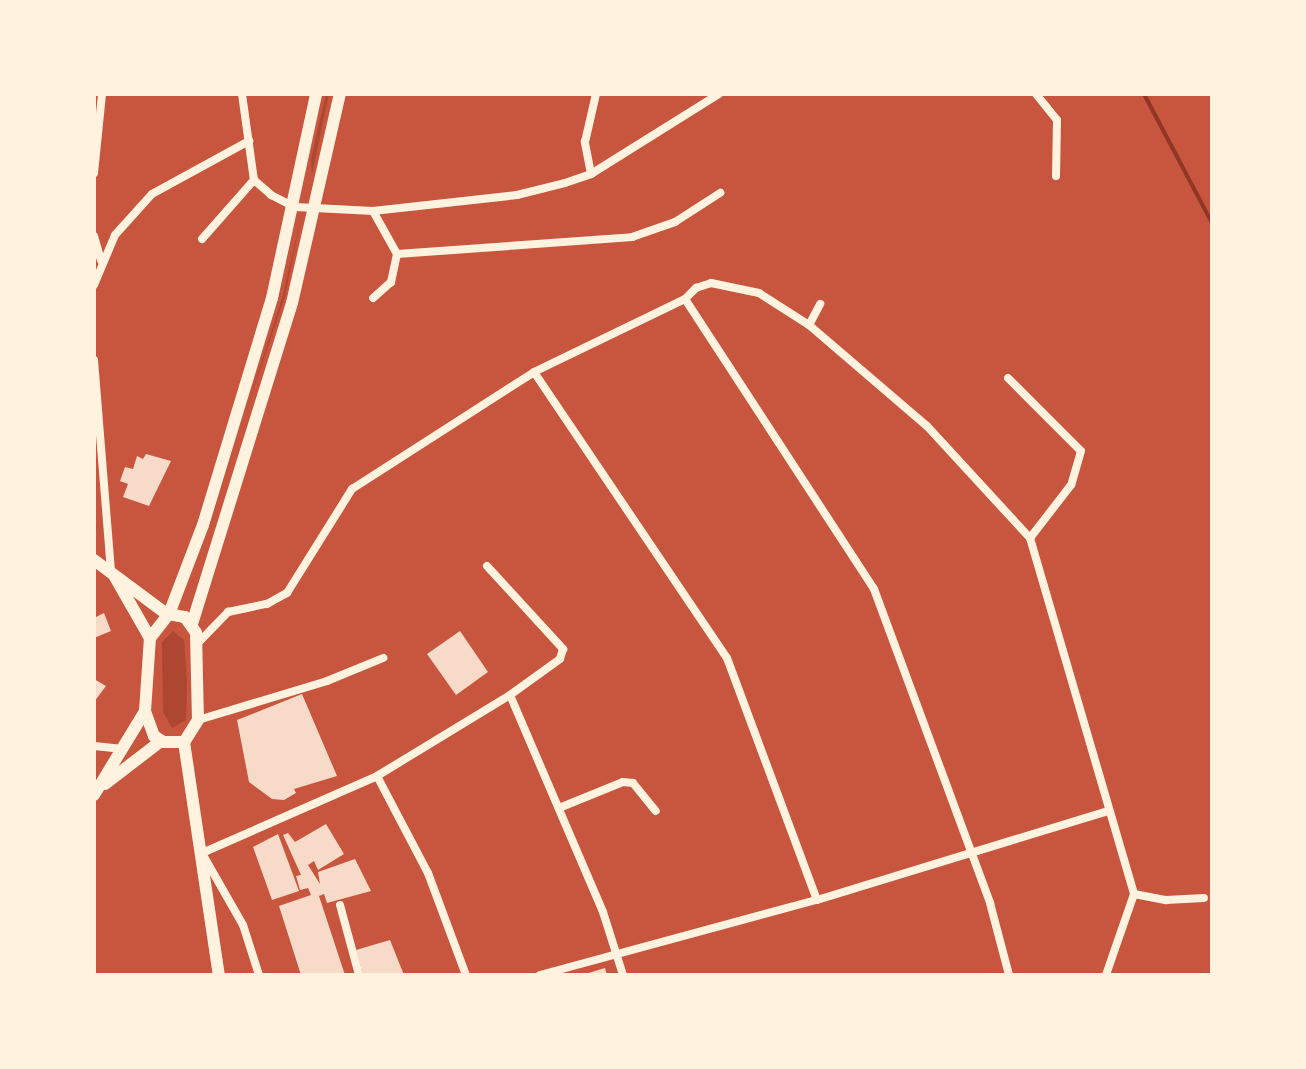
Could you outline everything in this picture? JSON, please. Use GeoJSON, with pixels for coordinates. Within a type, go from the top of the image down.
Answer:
{"type":"FeatureCollection","features":[{"type":"Feature","properties":{"kind":"main road"},"geometry":{"type":"LineString","coordinates":[[98,790],[145,711],[150,638],[168,614],[203,525],[295,207],[316,94]]}},
{"type":"Feature","properties":{"kind":"main road"},"geometry":{"type":"LineString","coordinates":[[219,975],[184,742],[198,720],[197,645],[192,624],[292,303],[340,94]]}},
{"type":"Feature","properties":{"kind":"main road"},"geometry":{"type":"LineString","coordinates":[[94,560],[168,614],[192,624]]}},
{"type":"Feature","properties":{"kind":"main road"},"geometry":{"type":"LineString","coordinates":[[111,570],[150,638]]}},
{"type":"Feature","properties":{"kind":"main road"},"geometry":{"type":"LineString","coordinates":[[145,711],[161,741]]}},
{"type":"Feature","properties":{"kind":"main road"},"geometry":{"type":"LineString","coordinates":[[98,790],[161,741],[184,742]]}},
{"type":"Feature","properties":{"kind":"street"},"geometry":{"type":"LineString","coordinates":[[94,173],[102,94]]}},
{"type":"Feature","properties":{"kind":"street"},"geometry":{"type":"LineString","coordinates":[[202,239],[254,180],[242,94]]}},
{"type":"Feature","properties":{"kind":"street"},"geometry":{"type":"LineString","coordinates":[[591,174],[585,142],[596,94]]}},
{"type":"Feature","properties":{"kind":"street"},"geometry":{"type":"LineString","coordinates":[[254,180],[295,207],[314,209],[373,211],[517,195],[591,174],[719,94]]}},
{"type":"Feature","properties":{"kind":"street"},"geometry":{"type":"LineString","coordinates":[[1036,94],[1057,120],[1056,176]]}},
{"type":"Feature","properties":{"kind":"street"},"geometry":{"type":"LineString","coordinates":[[94,285],[101,260],[123,225],[152,194],[249,141]]}},
{"type":"Feature","properties":{"kind":"street"},"geometry":{"type":"LineString","coordinates":[[397,254],[632,237],[675,222],[720,193]]}},
{"type":"Feature","properties":{"kind":"street"},"geometry":{"type":"LineString","coordinates":[[373,211],[397,254],[391,282],[373,298]]}},
{"type":"Feature","properties":{"kind":"street"},"geometry":{"type":"LineString","coordinates":[[94,236],[101,260]]}},
{"type":"Feature","properties":{"kind":"street"},"geometry":{"type":"LineString","coordinates":[[197,645],[228,612],[267,604],[287,593],[352,489],[534,372],[685,299],[711,283],[759,293],[809,325],[927,426],[1030,538],[1134,894],[1106,975]]}},
{"type":"Feature","properties":{"kind":"street"},"geometry":{"type":"LineString","coordinates":[[685,299],[874,589],[972,855],[1009,975]]}},
{"type":"Feature","properties":{"kind":"street"},"geometry":{"type":"LineString","coordinates":[[809,325],[820,304]]}},
{"type":"Feature","properties":{"kind":"street"},"geometry":{"type":"LineString","coordinates":[[94,360],[111,570]]}},
{"type":"Feature","properties":{"kind":"street"},"geometry":{"type":"LineString","coordinates":[[534,372],[727,658],[817,900]]}},
{"type":"Feature","properties":{"kind":"street"},"geometry":{"type":"LineString","coordinates":[[1008,378],[1081,451],[1071,485],[1030,538]]}},
{"type":"Feature","properties":{"kind":"street"},"geometry":{"type":"LineString","coordinates":[[259,975],[243,925],[202,853],[377,776],[510,695],[560,659],[563,649],[487,566]]}},
{"type":"Feature","properties":{"kind":"street"},"geometry":{"type":"LineString","coordinates":[[198,720],[327,681],[383,658]]}},
{"type":"Feature","properties":{"kind":"street"},"geometry":{"type":"LineString","coordinates":[[510,695],[559,808],[618,955],[623,975]]}},
{"type":"Feature","properties":{"kind":"street"},"geometry":{"type":"LineString","coordinates":[[94,746],[123,749]]}},
{"type":"Feature","properties":{"kind":"street"},"geometry":{"type":"LineString","coordinates":[[377,776],[428,873],[466,975]]}},
{"type":"Feature","properties":{"kind":"street"},"geometry":{"type":"LineString","coordinates":[[559,808],[623,782],[633,783],[656,811]]}},
{"type":"Feature","properties":{"kind":"street"},"geometry":{"type":"LineString","coordinates":[[540,975],[817,900],[1108,811]]}},
{"type":"Feature","properties":{"kind":"street"},"geometry":{"type":"LineString","coordinates":[[1134,894],[1166,900],[1204,898]]}},
{"type":"Feature","properties":{"kind":"street"},"geometry":{"type":"LineString","coordinates":[[340,905],[359,975]]}},
{"type":"Feature","properties":{"kind":"shaded area"},"geometry":{"type":"Polygon","coordinates":[[[326,94],[329,94],[312,174],[311,159],[326,94]]]}},
{"type":"Feature","properties":{"kind":"shaded area"},"geometry":{"type":"Polygon","coordinates":[[[301,217],[285,296],[244,417],[283,295],[301,217]]]}},
{"type":"Feature","properties":{"kind":"shaded area"},"geometry":{"type":"Polygon","coordinates":[[[173,631],[184,640],[187,682],[186,720],[172,728],[163,712],[162,642],[173,631]]]}},
{"type":"Feature","properties":{"kind":"building"},"geometry":{"type":"Polygon","coordinates":[[[146,454],[171,461],[149,506],[123,497],[128,484],[120,481],[125,467],[133,469],[137,456],[143,459],[146,454]]]}},
{"type":"Feature","properties":{"kind":"building"},"geometry":{"type":"Polygon","coordinates":[[[104,613],[111,631],[94,638],[94,618],[104,613]]]}},
{"type":"Feature","properties":{"kind":"building"},"geometry":{"type":"Polygon","coordinates":[[[460,631],[488,672],[456,695],[427,654],[460,631]]]}},
{"type":"Feature","properties":{"kind":"building"},"geometry":{"type":"Polygon","coordinates":[[[94,679],[106,686],[94,702],[94,679]]]}},
{"type":"Feature","properties":{"kind":"building"},"geometry":{"type":"Polygon","coordinates":[[[302,694],[337,776],[294,789],[296,793],[284,800],[272,799],[249,782],[237,720],[302,694]]]}},
{"type":"Feature","properties":{"kind":"building"},"geometry":{"type":"Polygon","coordinates":[[[326,824],[344,854],[318,870],[314,861],[308,865],[320,884],[318,872],[355,859],[371,891],[327,903],[324,894],[319,896],[345,975],[301,975],[279,906],[311,895],[308,888],[300,890],[296,876],[301,875],[283,835],[288,833],[295,842],[326,824]]]}},
{"type":"Feature","properties":{"kind":"building"},"geometry":{"type":"Polygon","coordinates":[[[278,834],[299,891],[272,900],[253,847],[278,834]]]}},
{"type":"Feature","properties":{"kind":"building"},"geometry":{"type":"Polygon","coordinates":[[[390,940],[404,975],[363,975],[356,950],[390,940]]]}},
{"type":"Feature","properties":{"kind":"building"},"geometry":{"type":"Polygon","coordinates":[[[605,968],[607,975],[585,975],[585,974],[605,968]]]}},
{"type":"Feature","properties":{"kind":"waterway"},"geometry":{"type":"LineString","coordinates":[[1144,94],[1212,223]]}}]}
